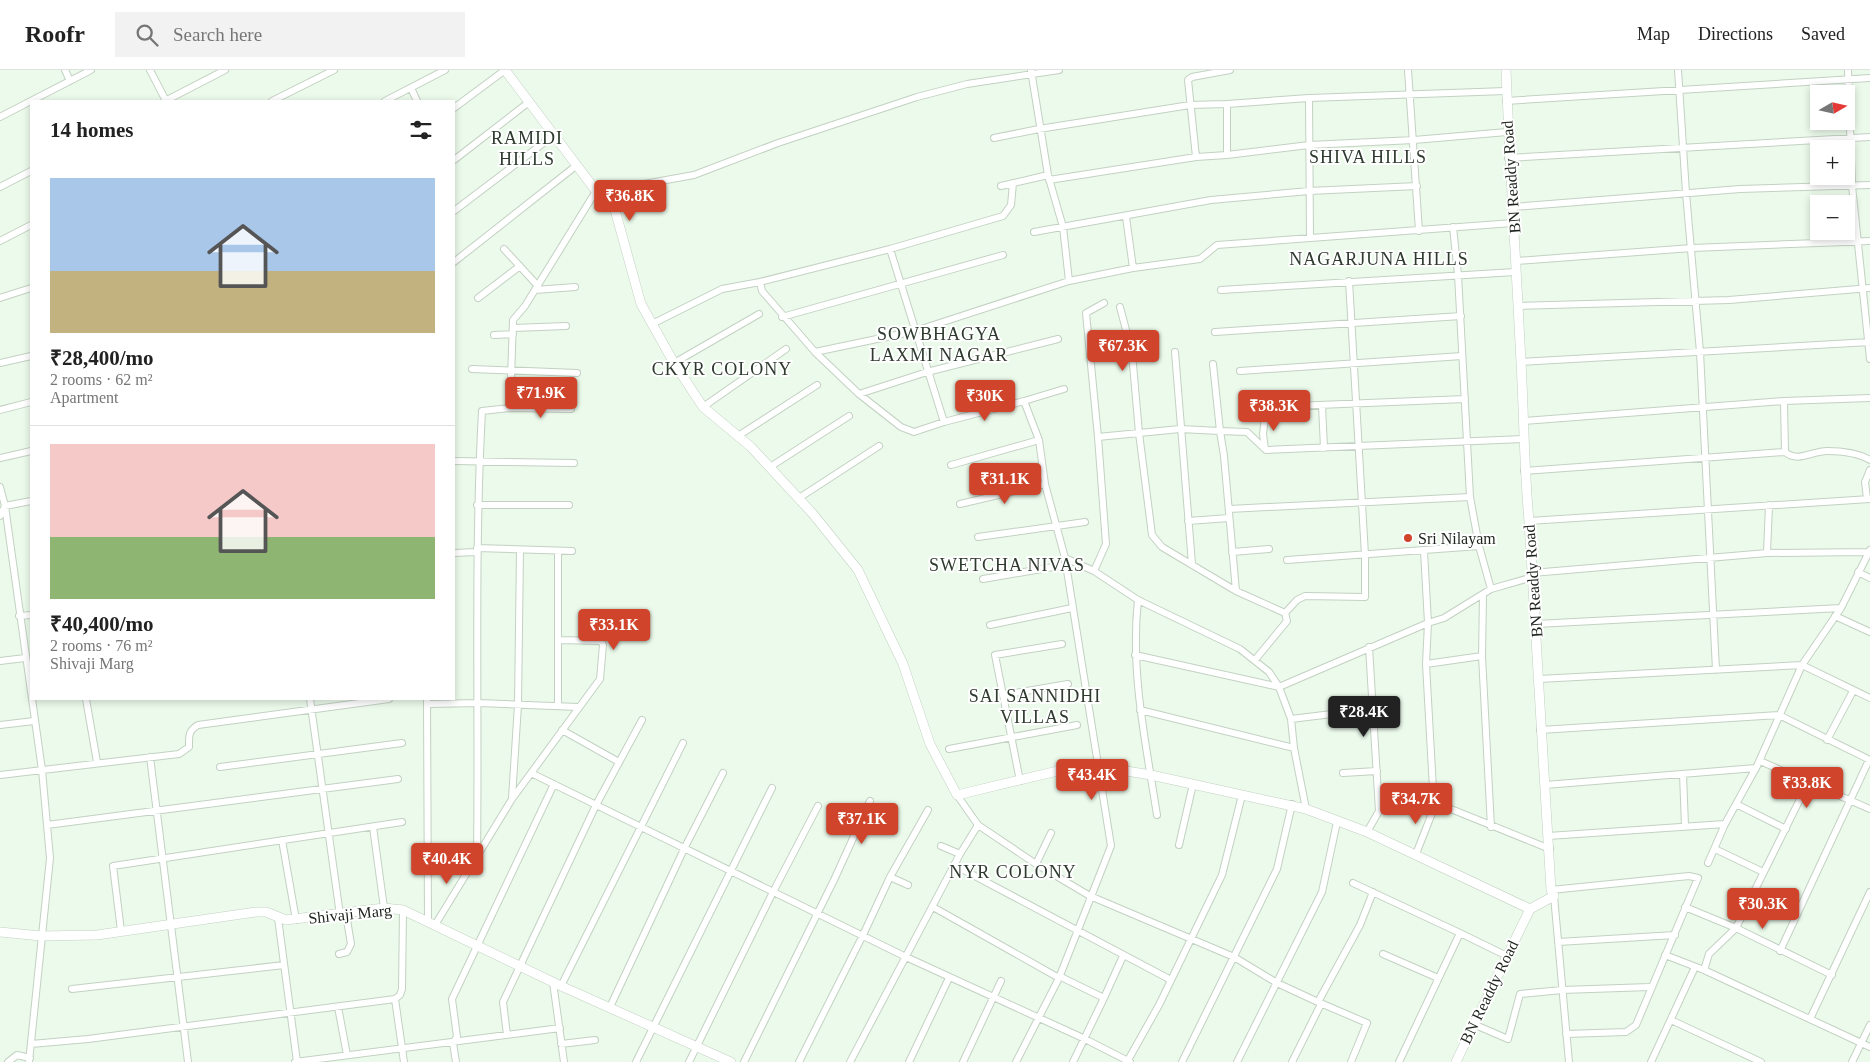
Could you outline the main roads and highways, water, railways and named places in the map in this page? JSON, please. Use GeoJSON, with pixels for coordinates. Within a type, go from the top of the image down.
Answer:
{"type":"FeatureCollection","features":[{"type":"Feature","properties":{"kind":"place","name":"Sri Nilayam"},"geometry":{"type":"Point","coordinates":[1408,538]}},
{"type":"Feature","properties":{"kind":"district","name":"RAMIDI HILLS"},"geometry":{"type":"Point","coordinates":[527,148]}},
{"type":"Feature","properties":{"kind":"district","name":"SHIVA HILLS"},"geometry":{"type":"Point","coordinates":[1368,157]}},
{"type":"Feature","properties":{"kind":"district","name":"NAGARJUNA HILLS"},"geometry":{"type":"Point","coordinates":[1379,259]}},
{"type":"Feature","properties":{"kind":"district","name":"SOWBHAGYA LAXMI NAGAR"},"geometry":{"type":"Point","coordinates":[939,344]}},
{"type":"Feature","properties":{"kind":"district","name":"CKYR COLONY"},"geometry":{"type":"Point","coordinates":[722,369]}},
{"type":"Feature","properties":{"kind":"district","name":"SWETCHA NIVAS"},"geometry":{"type":"Point","coordinates":[1007,565]}},
{"type":"Feature","properties":{"kind":"district","name":"SAI SANNIDHI VILLAS"},"geometry":{"type":"Point","coordinates":[1035,706]}},
{"type":"Feature","properties":{"kind":"district","name":"NYR COLONY"},"geometry":{"type":"Point","coordinates":[1013,872]}}]}
